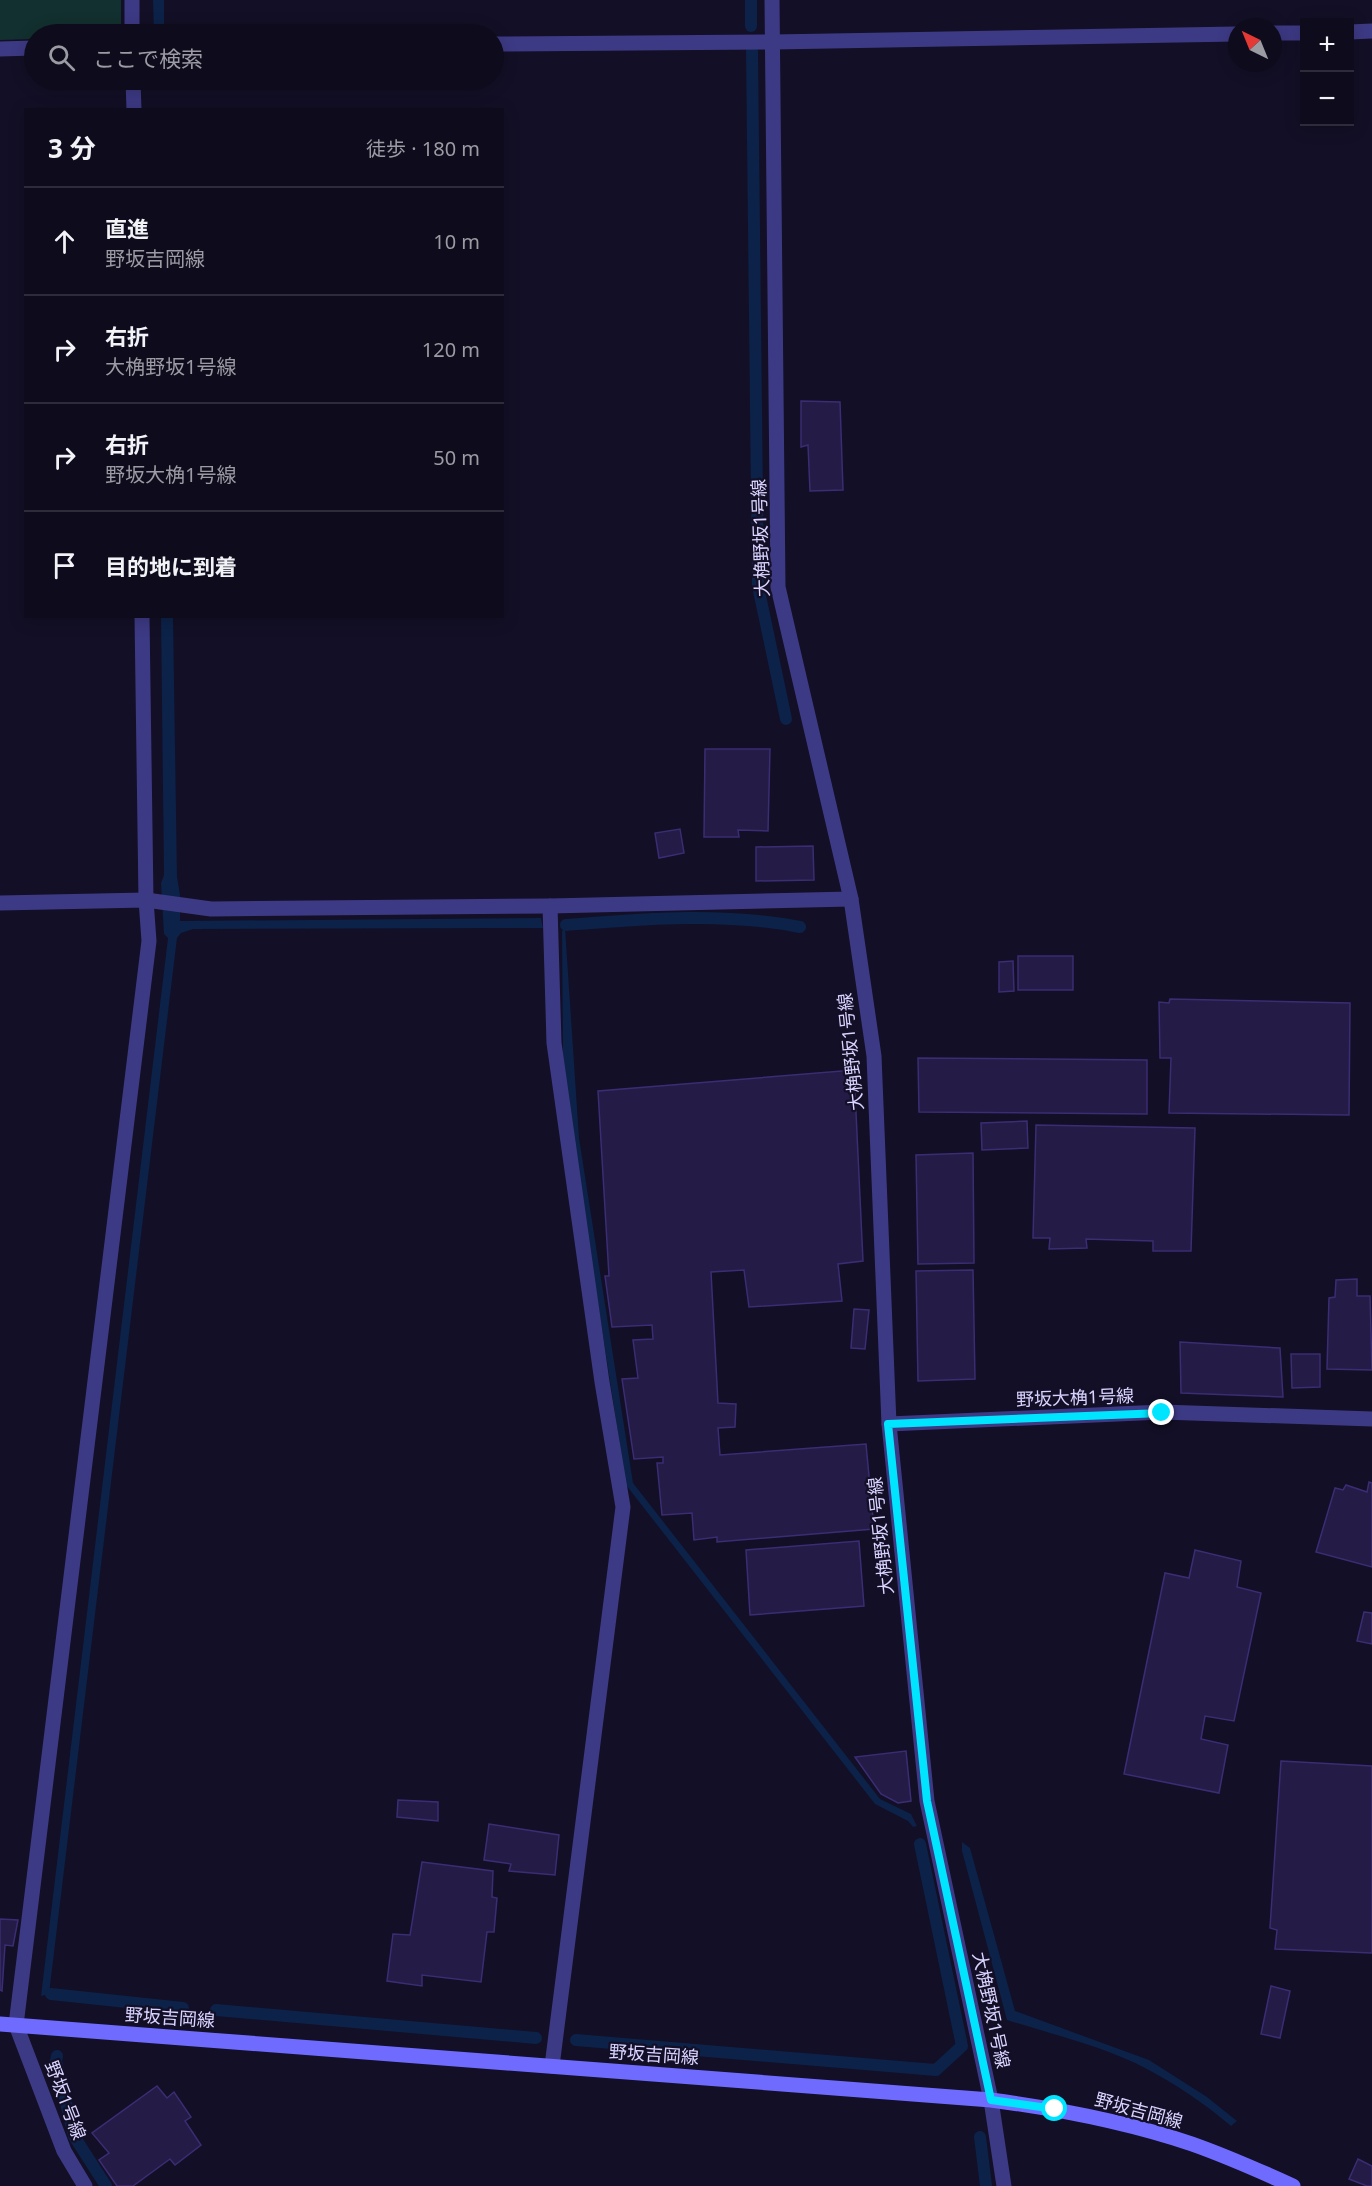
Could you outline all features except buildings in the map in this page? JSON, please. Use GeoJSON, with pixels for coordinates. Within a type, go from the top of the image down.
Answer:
{"type":"FeatureCollection","features":[{"type":"Feature","properties":{"kind":"street"},"geometry":{"type":"LineString","coordinates":[[132,0],[132,24]]}},
{"type":"Feature","properties":{"kind":"street","name":"大桷野坂1号線"},"geometry":{"type":"LineString","coordinates":[[772,0],[777,587],[851,899],[874,1056],[888,1424],[927,1801],[991,2100],[1004,2186]]}},
{"type":"Feature","properties":{"kind":"street"},"geometry":{"type":"LineString","coordinates":[[1354,32],[1372,32]]}},
{"type":"Feature","properties":{"kind":"street"},"geometry":{"type":"LineString","coordinates":[[1282,33],[1300,33]]}},
{"type":"Feature","properties":{"kind":"street"},"geometry":{"type":"LineString","coordinates":[[504,44],[1228,34]]}},
{"type":"Feature","properties":{"kind":"street"},"geometry":{"type":"LineString","coordinates":[[0,49],[24,48]]}},
{"type":"Feature","properties":{"kind":"street"},"geometry":{"type":"LineString","coordinates":[[133,90],[134,108]]}},
{"type":"Feature","properties":{"kind":"street"},"geometry":{"type":"LineString","coordinates":[[16,2025],[149,941],[142,618]]}},
{"type":"Feature","properties":{"kind":"street"},"geometry":{"type":"LineString","coordinates":[[0,903],[147,900],[211,909],[550,906],[851,899]]}},
{"type":"Feature","properties":{"kind":"street"},"geometry":{"type":"LineString","coordinates":[[550,906],[554,1043],[602,1382],[623,1507],[552,2066]]}},
{"type":"Feature","properties":{"kind":"street","name":"野坂大桷1号線"},"geometry":{"type":"LineString","coordinates":[[888,1424],[1162,1413],[1372,1419]]}},
{"type":"Feature","properties":{"kind":"street","name":"野坂吉岡線"},"geometry":{"type":"LineString","coordinates":[[0,2024],[991,2100],[1055,2109],[1152,2132],[1192,2144],[1293,2186]]}},
{"type":"Feature","properties":{"kind":"street","name":"野坂1号線"},"geometry":{"type":"LineString","coordinates":[[16,2025],[64,2151],[85,2186]]}},
{"type":"Feature","properties":{"kind":"green space"},"geometry":{"type":"Polygon","coordinates":[[[0,0],[121,0],[121,24],[24,24],[24,39],[0,40],[0,0]]]}},
{"type":"Feature","properties":{"kind":"water"},"geometry":{"type":"Polygon","coordinates":[[[153,0],[164,0],[164,24],[154,24],[153,0]]]}},
{"type":"Feature","properties":{"kind":"water"},"geometry":{"type":"Polygon","coordinates":[[[161,618],[173,618],[177,877],[180,921],[541,918],[543,928],[193,929],[181,933],[177,938],[49,1994],[41,1996],[168,938],[164,934],[161,883],[164,875],[161,618]]]}},
{"type":"Feature","properties":{"kind":"water"},"geometry":{"type":"Polygon","coordinates":[[[565,928],[579,1138],[633,1483],[880,1799],[911,1814],[917,1826],[913,1827],[908,1821],[875,1804],[626,1485],[571,1128],[563,1057],[562,931],[565,928]]]}},
{"type":"Feature","properties":{"kind":"water"},"geometry":{"type":"Polygon","coordinates":[[[962,1842],[970,1848],[1015,2011],[1149,2060],[1207,2097],[1237,2121],[1231,2126],[1180,2088],[1131,2061],[1096,2047],[1007,2020],[962,1851],[962,1842]]]}},
{"type":"Feature","properties":{"kind":"waterway"},"geometry":{"type":"LineString","coordinates":[[751,0],[751,26]]}},
{"type":"Feature","properties":{"kind":"waterway"},"geometry":{"type":"LineString","coordinates":[[752,51],[758,586],[786,719]]}},
{"type":"Feature","properties":{"kind":"waterway"},"geometry":{"type":"LineString","coordinates":[[566,925],[712,918],[771,922],[800,927]]}},
{"type":"Feature","properties":{"kind":"waterway"},"geometry":{"type":"LineString","coordinates":[[576,2040],[936,2070],[962,2046],[920,1844]]}},
{"type":"Feature","properties":{"kind":"waterway"},"geometry":{"type":"LineString","coordinates":[[51,1994],[183,2008]]}},
{"type":"Feature","properties":{"kind":"waterway"},"geometry":{"type":"LineString","coordinates":[[216,2010],[536,2038]]}},
{"type":"Feature","properties":{"kind":"waterway"},"geometry":{"type":"LineString","coordinates":[[57,2056],[56,2061],[74,2136],[106,2186]]}},
{"type":"Feature","properties":{"kind":"waterway"},"geometry":{"type":"LineString","coordinates":[[980,2137],[986,2186]]}},
{"type":"Feature","properties":{"kind":"route"},"geometry":{"type":"LineString","coordinates":[[1055,2109],[991,2100],[927,1801],[888,1424],[1162,1413]]}}]}
